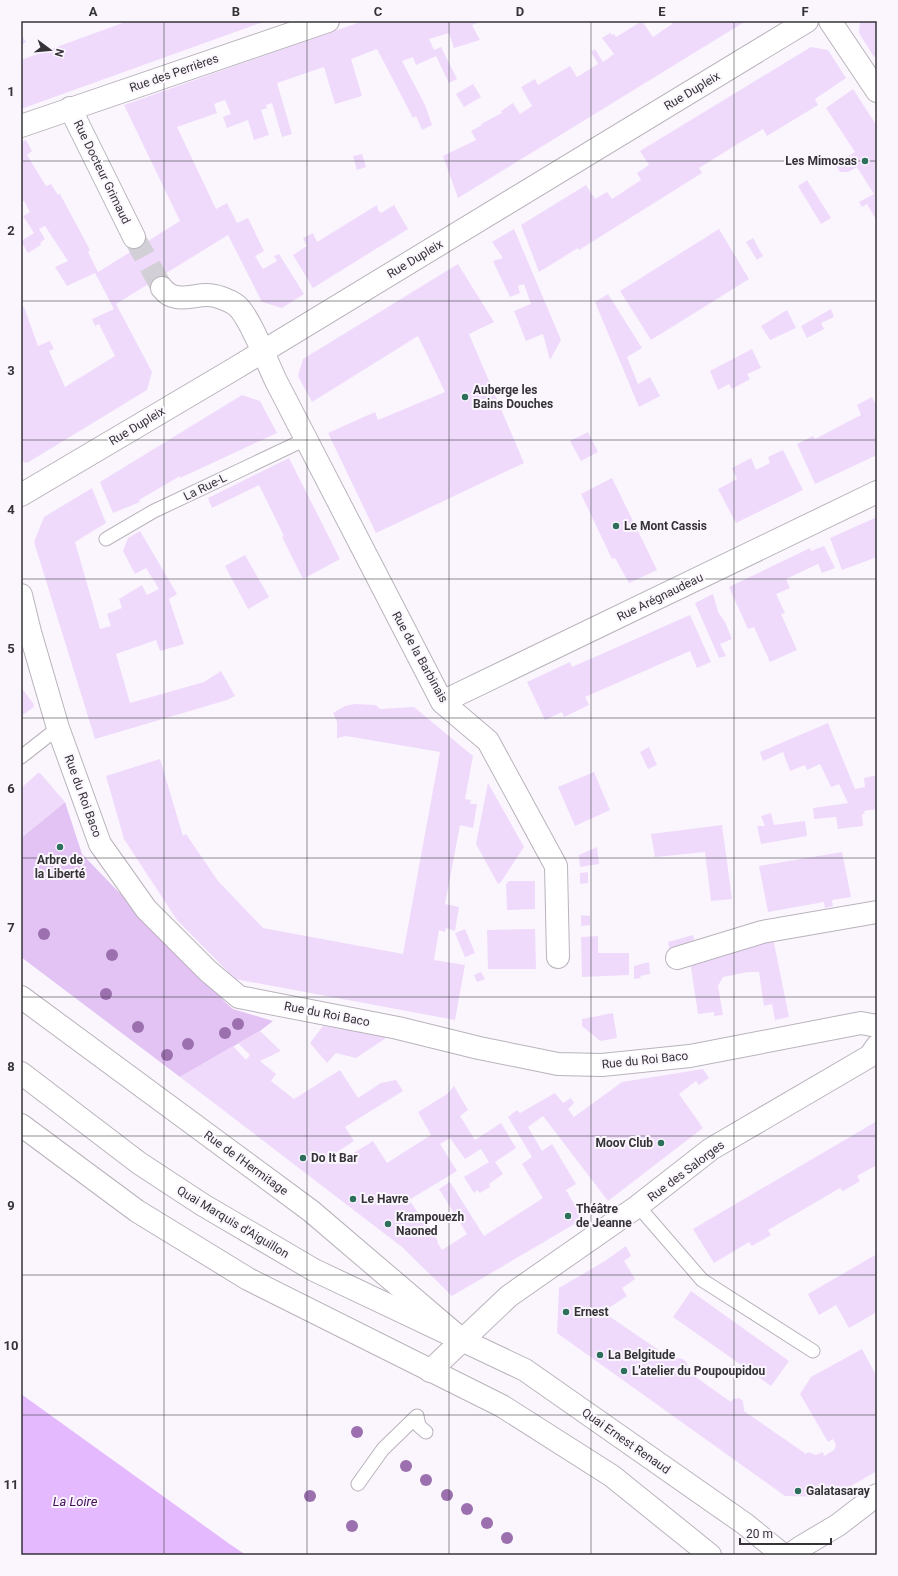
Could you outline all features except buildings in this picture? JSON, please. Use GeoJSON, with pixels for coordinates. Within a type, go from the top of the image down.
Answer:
{"type":"FeatureCollection","features":[{"type":"Feature","properties":{"kind":"street","name":"Rue des Perrières"},"geometry":{"type":"LineString","coordinates":[[21,126],[304,25],[328,21]]}},
{"type":"Feature","properties":{"kind":"street","name":"Rue Dupleix"},"geometry":{"type":"LineString","coordinates":[[21,496],[807,21]]}},
{"type":"Feature","properties":{"kind":"street"},"geometry":{"type":"LineString","coordinates":[[830,21],[877,92]]}},
{"type":"Feature","properties":{"kind":"street","name":"Rue Docteur Grimaud"},"geometry":{"type":"LineString","coordinates":[[70,108],[134,236]]}},
{"type":"Feature","properties":{"kind":"street"},"geometry":{"type":"LineString","coordinates":[[162,288],[166,293],[172,296],[184,298],[208,295],[218,297],[236,305],[246,319],[263,351]]}},
{"type":"Feature","properties":{"kind":"street","name":"Rue de la Barbinais"},"geometry":{"type":"LineString","coordinates":[[263,351],[269,367],[442,702],[488,741],[556,866],[558,957]]}},
{"type":"Feature","properties":{"kind":"street","name":"Rue Arégnaudeau"},"geometry":{"type":"LineString","coordinates":[[442,702],[877,492]]}},
{"type":"Feature","properties":{"kind":"street","name":"Rue du Roi Baco"},"geometry":{"type":"LineString","coordinates":[[21,595],[26,635],[100,844],[146,909],[208,971],[239,997],[398,1028],[479,1048],[558,1064],[602,1065],[690,1056],[861,1024],[877,1026]]}},
{"type":"Feature","properties":{"kind":"street"},"geometry":{"type":"LineString","coordinates":[[677,958],[762,932],[877,912]]}},
{"type":"Feature","properties":{"kind":"street","name":"Rue de l'Hermitage"},"geometry":{"type":"LineString","coordinates":[[21,997],[311,1211],[462,1340]]}},
{"type":"Feature","properties":{"kind":"street","name":"Rue des Salorges"},"geometry":{"type":"LineString","coordinates":[[430,1371],[509,1296],[638,1206],[711,1149],[870,1056],[877,1046]]}},
{"type":"Feature","properties":{"kind":"street","name":"Quai Marquis d'Aiguillon"},"geometry":{"type":"LineString","coordinates":[[21,1073],[139,1164],[203,1205],[314,1270],[462,1340]]}},
{"type":"Feature","properties":{"kind":"street"},"geometry":{"type":"LineString","coordinates":[[21,1125],[137,1210],[248,1279],[502,1406],[612,1476],[710,1555]]}},
{"type":"Feature","properties":{"kind":"street","name":"Quai Ernest Renaud"},"geometry":{"type":"LineString","coordinates":[[462,1340],[524,1370],[745,1524],[783,1555]]}},
{"type":"Feature","properties":{"kind":"street"},"geometry":{"type":"LineString","coordinates":[[790,1555],[838,1525],[877,1495]]}},
{"type":"Feature","properties":{"kind":"lane","name":"La Rue-L"},"geometry":{"type":"LineString","coordinates":[[106,539],[154,511],[306,439]]}},
{"type":"Feature","properties":{"kind":"lane"},"geometry":{"type":"LineString","coordinates":[[21,756],[58,728]]}},
{"type":"Feature","properties":{"kind":"lane"},"geometry":{"type":"LineString","coordinates":[[638,1206],[702,1280],[813,1351]]}},
{"type":"Feature","properties":{"kind":"lane"},"geometry":{"type":"LineString","coordinates":[[358,1484],[383,1449],[417,1416],[419,1426],[426,1432]]}},
{"type":"Feature","properties":{"kind":"shaded area"},"geometry":{"type":"Polygon","coordinates":[[[65,802],[82,854],[226,1003],[233,1009],[273,1021],[260,1031],[180,1077],[21,957],[21,838],[65,802]]]}},
{"type":"Feature","properties":{"kind":"water","name":"La Loire"},"geometry":{"type":"Polygon","coordinates":[[[21,1394],[231,1545],[246,1555],[21,1555],[21,1394]]]}},
{"type":"Feature","properties":{"kind":"tunnel"},"geometry":{"type":"LineString","coordinates":[[134,237],[162,288]]}},
{"type":"Feature","properties":{"kind":"place","name":"Les Mimosas"},"geometry":{"type":"Point","coordinates":[865,161]}},
{"type":"Feature","properties":{"kind":"place","name":"Auberge les Bains Douches"},"geometry":{"type":"Point","coordinates":[465,397]}},
{"type":"Feature","properties":{"kind":"place","name":"Le Mont Cassis"},"geometry":{"type":"Point","coordinates":[616,526]}},
{"type":"Feature","properties":{"kind":"place","name":"Arbre de la Liberté"},"geometry":{"type":"Point","coordinates":[60,847]}},
{"type":"Feature","properties":{"kind":"place","name":"Moov Club"},"geometry":{"type":"Point","coordinates":[661,1143]}},
{"type":"Feature","properties":{"kind":"place","name":"Do It Bar"},"geometry":{"type":"Point","coordinates":[303,1158]}},
{"type":"Feature","properties":{"kind":"place","name":"Le Havre"},"geometry":{"type":"Point","coordinates":[353,1199]}},
{"type":"Feature","properties":{"kind":"place","name":"Théâtre de Jeanne"},"geometry":{"type":"Point","coordinates":[568,1216]}},
{"type":"Feature","properties":{"kind":"place","name":"Krampouezh Naoned"},"geometry":{"type":"Point","coordinates":[388,1224]}},
{"type":"Feature","properties":{"kind":"place","name":"Ernest"},"geometry":{"type":"Point","coordinates":[566,1312]}},
{"type":"Feature","properties":{"kind":"place","name":"La Belgitude"},"geometry":{"type":"Point","coordinates":[600,1355]}},
{"type":"Feature","properties":{"kind":"place","name":"L'atelier du Poupoupidou"},"geometry":{"type":"Point","coordinates":[624,1371]}},
{"type":"Feature","properties":{"kind":"place","name":"Galatasaray"},"geometry":{"type":"Point","coordinates":[798,1491]}}]}
